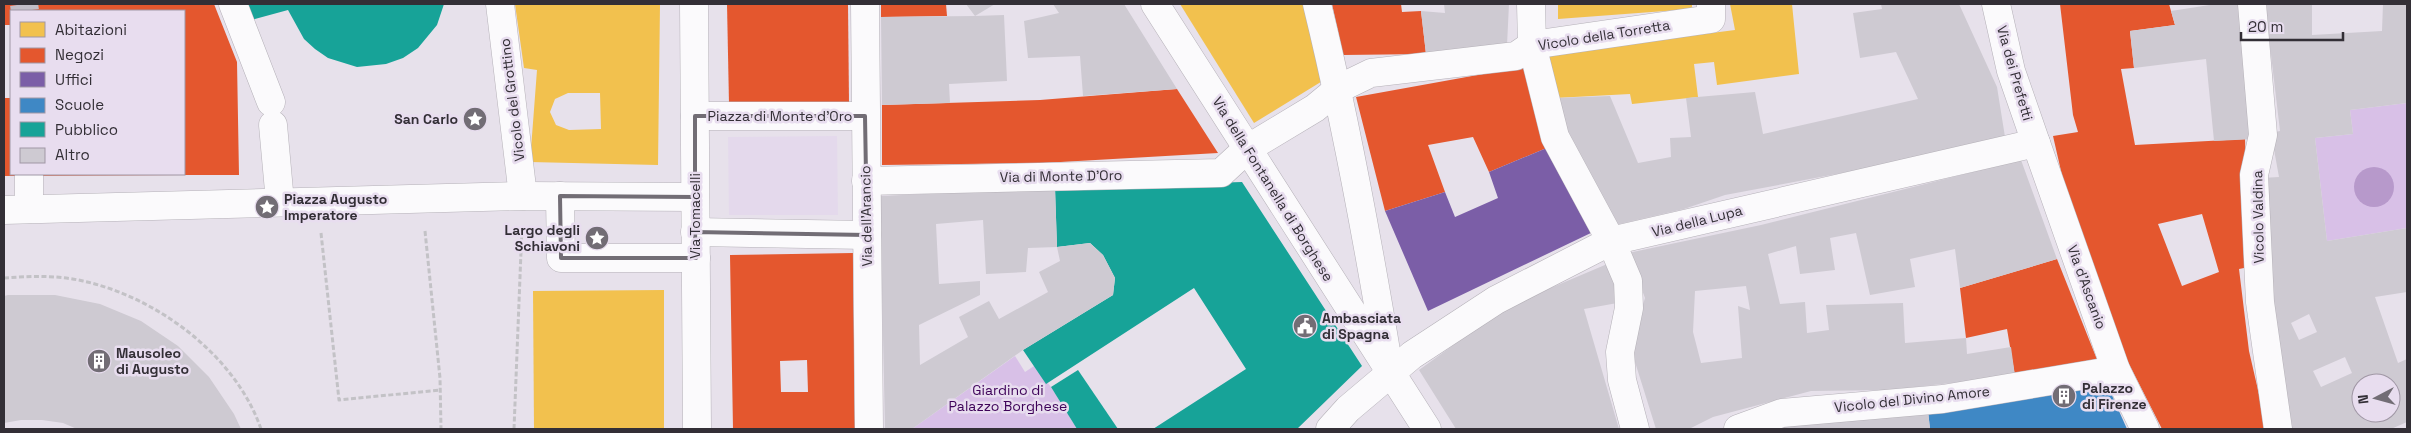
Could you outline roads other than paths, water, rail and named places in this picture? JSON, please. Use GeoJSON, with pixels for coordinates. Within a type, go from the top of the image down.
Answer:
{"type":"FeatureCollection","features":[{"type":"Feature","properties":{"kind":"street"},"geometry":{"type":"LineString","coordinates":[[233,4],[272,113],[280,202]]}},
{"type":"Feature","properties":{"kind":"street","name":"Vicolo del Grottino"},"geometry":{"type":"LineString","coordinates":[[500,4],[523,196]]}},
{"type":"Feature","properties":{"kind":"street","name":"Via Tomacelli"},"geometry":{"type":"LineString","coordinates":[[694,4],[697,429]]}},
{"type":"Feature","properties":{"kind":"street","name":"Via dell'Arancio"},"geometry":{"type":"LineString","coordinates":[[865,4],[869,429]]}},
{"type":"Feature","properties":{"kind":"street","name":"Via della Fontanella di Borghese"},"geometry":{"type":"LineString","coordinates":[[1155,4],[1390,375],[1427,429]]}},
{"type":"Feature","properties":{"kind":"street"},"geometry":{"type":"LineString","coordinates":[[1317,4],[1338,88],[1372,264],[1390,375]]}},
{"type":"Feature","properties":{"kind":"street"},"geometry":{"type":"LineString","coordinates":[[1531,4],[1532,45],[1555,137],[1611,241],[1628,281],[1629,308],[1620,352],[1622,380],[1635,429]]}},
{"type":"Feature","properties":{"kind":"street","name":"Vicolo della Torretta"},"geometry":{"type":"LineString","coordinates":[[1247,149],[1315,108],[1338,88],[1371,72],[1516,56],[1532,45],[1711,19],[1711,4]]}},
{"type":"Feature","properties":{"kind":"street","name":"Via dei Prefetti"},"geometry":{"type":"LineString","coordinates":[[1996,4],[2011,71],[2036,142]]}},
{"type":"Feature","properties":{"kind":"street","name":"Vicolo Valdina"},"geometry":{"type":"LineString","coordinates":[[2252,4],[2263,135],[2254,175],[2260,302],[2278,429]]}},
{"type":"Feature","properties":{"kind":"street","name":"Piazza di Monte d'Oro"},"geometry":{"type":"LineString","coordinates":[[695,116],[865,116]]}},
{"type":"Feature","properties":{"kind":"street","name":"Via della Lupa"},"geometry":{"type":"LineString","coordinates":[[1330,429],[1348,409],[1412,355],[1496,300],[1611,241],[2036,142]]}},
{"type":"Feature","properties":{"kind":"street","name":"Via d'Ascanio"},"geometry":{"type":"LineString","coordinates":[[2036,142],[2116,370],[2145,429]]}},
{"type":"Feature","properties":{"kind":"street","name":"Via di Monte D'Oro"},"geometry":{"type":"LineString","coordinates":[[866,181],[1221,173],[1247,149]]}},
{"type":"Feature","properties":{"kind":"street"},"geometry":{"type":"LineString","coordinates":[[29,176],[16,209],[523,196],[695,197]]}},
{"type":"Feature","properties":{"kind":"street"},"geometry":{"type":"LineString","coordinates":[[560,196],[561,258],[696,245],[867,235]]}},
{"type":"Feature","properties":{"kind":"street","name":"Vicolo del Divino Amore"},"geometry":{"type":"LineString","coordinates":[[1738,429],[1782,412],[1943,399],[2116,370]]}},
{"type":"Feature","properties":{"kind":"tunnel"},"geometry":{"type":"LineString","coordinates":[[24,4],[25,10]]}},
{"type":"Feature","properties":{"kind":"place","name":"San Carlo"},"geometry":{"type":"Point","coordinates":[475,119]}},
{"type":"Feature","properties":{"kind":"place","name":"Piazza Augusto Imperatore"},"geometry":{"type":"Point","coordinates":[267,207]}},
{"type":"Feature","properties":{"kind":"place","name":"Largo degli Schiavoni"},"geometry":{"type":"Point","coordinates":[597,238]}},
{"type":"Feature","properties":{"kind":"place","name":"Ambasciata di Spagna"},"geometry":{"type":"Point","coordinates":[1305,326]}},
{"type":"Feature","properties":{"kind":"place","name":"Mausoleo di Augusto"},"geometry":{"type":"Point","coordinates":[99,361]}},
{"type":"Feature","properties":{"kind":"place","name":"Palazzo di Firenze"},"geometry":{"type":"Point","coordinates":[2064,396]}},
{"type":"Feature","properties":{"kind":"park label","name":"Giardino di Palazzo Borghese"},"geometry":{"type":"Point","coordinates":[1008,398]}}]}
